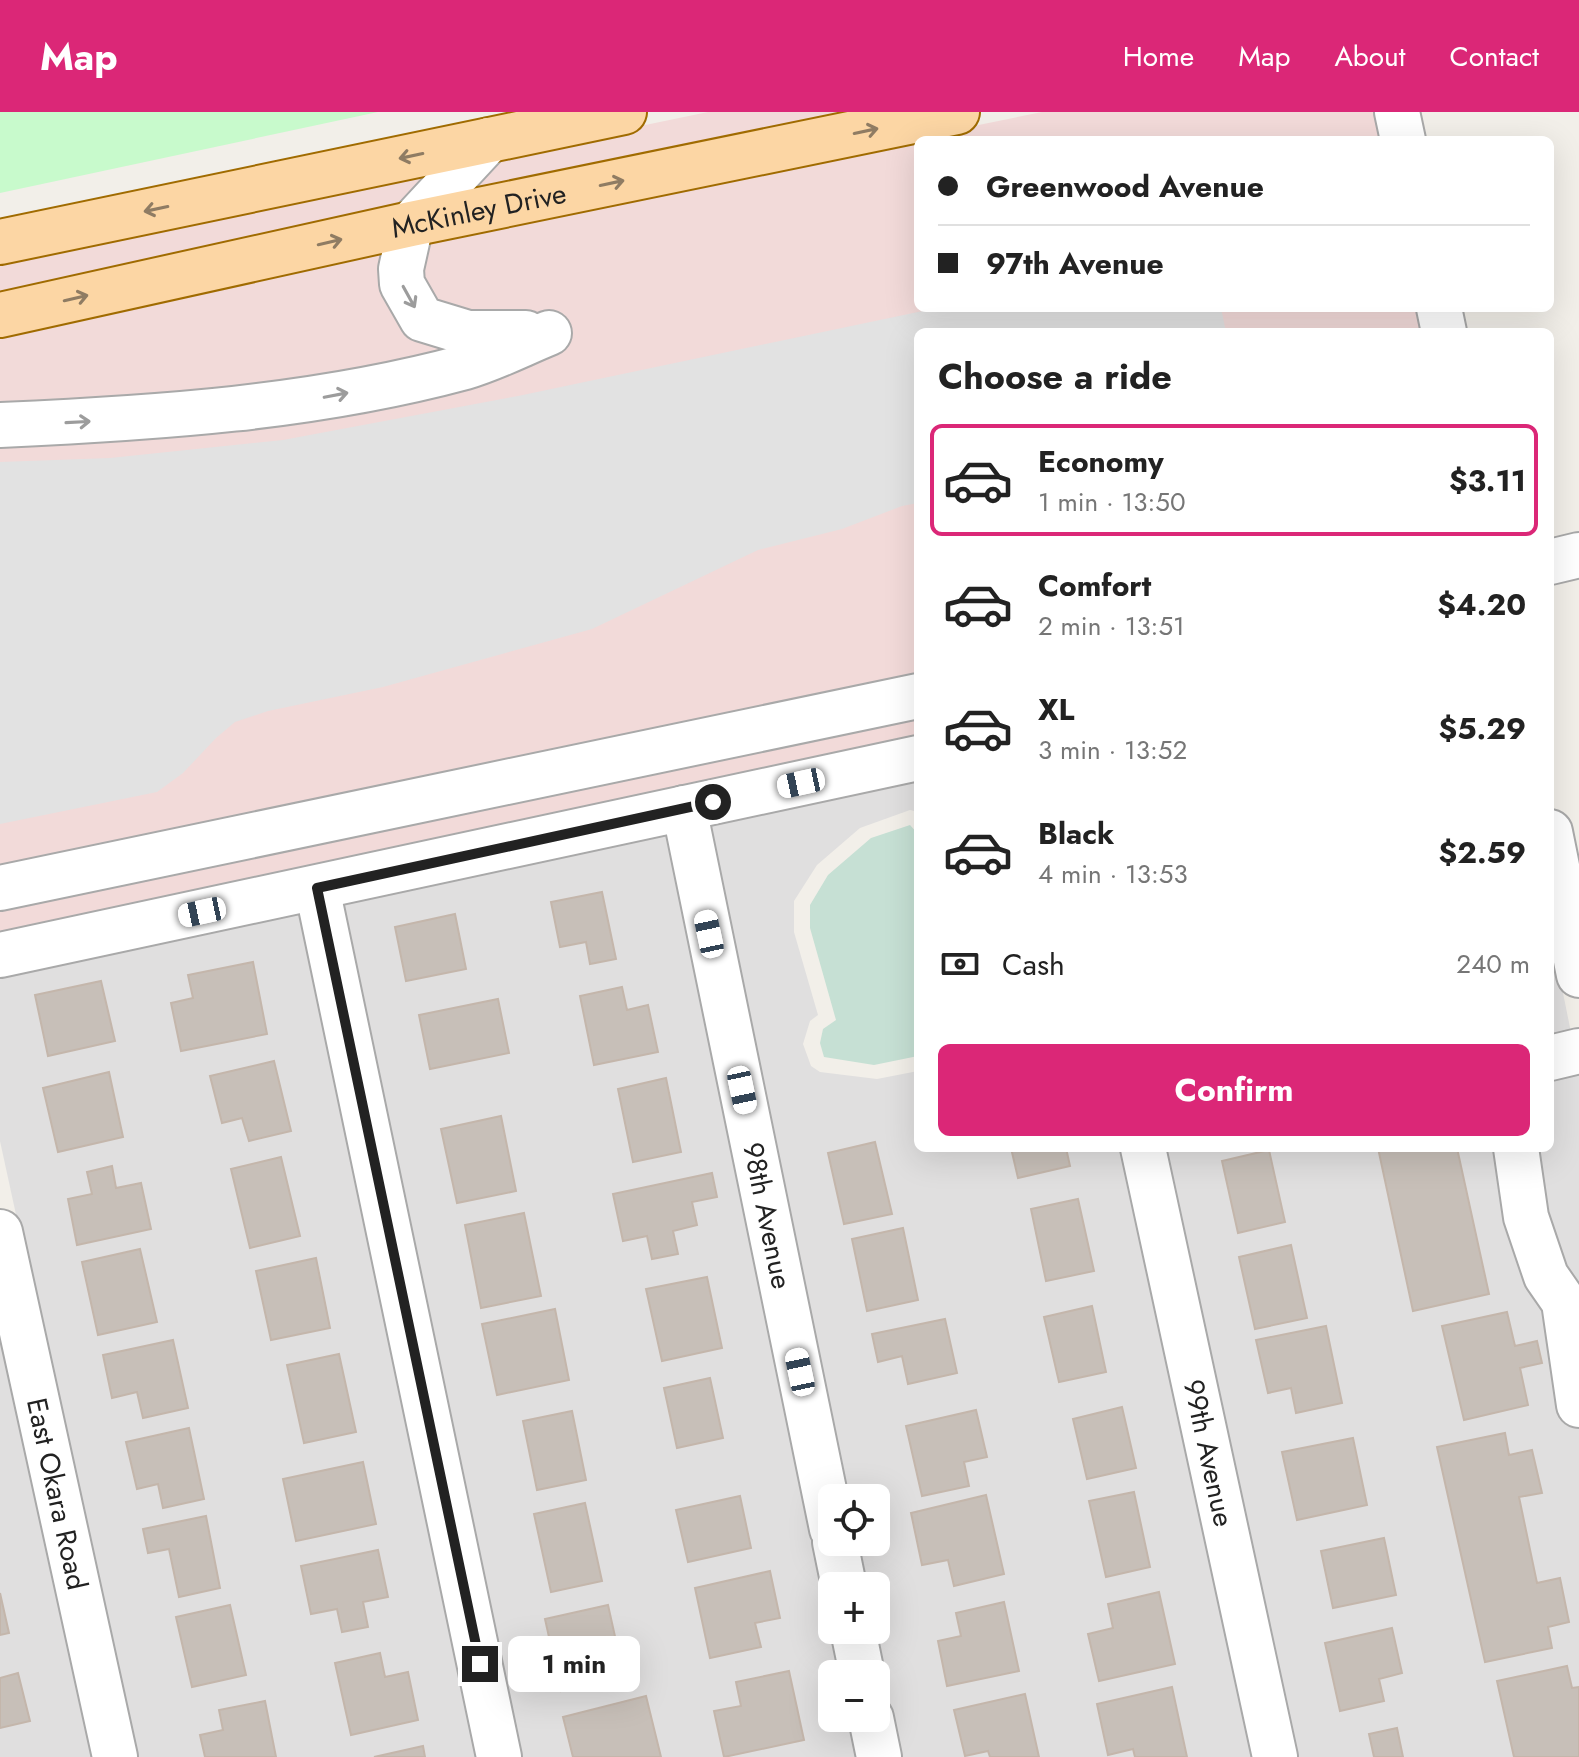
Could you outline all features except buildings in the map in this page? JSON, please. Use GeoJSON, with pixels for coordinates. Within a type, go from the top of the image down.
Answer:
{"type":"FeatureCollection","features":[{"type":"Feature","properties":{"kind":"main road"},"geometry":{"type":"LineString","coordinates":[[0,242],[624,112]]}},
{"type":"Feature","properties":{"kind":"main road","name":"McKinley Drive"},"geometry":{"type":"LineString","coordinates":[[0,315],[411,224],[957,112]]}},
{"type":"Feature","properties":{"kind":"street"},"geometry":{"type":"LineString","coordinates":[[1397,112],[1402,136]]}},
{"type":"Feature","properties":{"kind":"street"},"geometry":{"type":"LineString","coordinates":[[0,425],[118,419],[329,397],[467,366],[549,333],[468,333],[422,319],[402,284],[401,269],[411,224],[489,140]]}},
{"type":"Feature","properties":{"kind":"street"},"geometry":{"type":"LineString","coordinates":[[1554,561],[1579,555]]}},
{"type":"Feature","properties":{"kind":"street"},"geometry":{"type":"LineString","coordinates":[[0,888],[914,697]]}},
{"type":"Feature","properties":{"kind":"street"},"geometry":{"type":"LineString","coordinates":[[0,955],[914,759]]}},
{"type":"Feature","properties":{"kind":"street","name":"98th Avenue"},"geometry":{"type":"LineString","coordinates":[[684,808],[823,1484]]}},
{"type":"Feature","properties":{"kind":"street"},"geometry":{"type":"LineString","coordinates":[[1554,862],[1568,965]]}},
{"type":"Feature","properties":{"kind":"street"},"geometry":{"type":"LineString","coordinates":[[317,888],[499,1757]]}},
{"type":"Feature","properties":{"kind":"street"},"geometry":{"type":"LineString","coordinates":[[1554,1057],[1579,1051]]}},
{"type":"Feature","properties":{"kind":"street","name":"99th Avenue"},"geometry":{"type":"LineString","coordinates":[[1144,1152],[1275,1757]]}},
{"type":"Feature","properties":{"kind":"street"},"geometry":{"type":"LineString","coordinates":[[1517,1152],[1526,1217],[1546,1276],[1564,1302],[1576,1356],[1579,1405]]}},
{"type":"Feature","properties":{"kind":"street","name":"East Okara Road"},"geometry":{"type":"LineString","coordinates":[[0,1232],[115,1757]]}},
{"type":"Feature","properties":{"kind":"street"},"geometry":{"type":"LineString","coordinates":[[874,1732],[879,1757]]}},
{"type":"Feature","properties":{"kind":"shaded area"},"geometry":{"type":"Polygon","coordinates":[[[708,112],[871,112],[0,298],[0,259],[708,112]]]}},
{"type":"Feature","properties":{"kind":"shaded area"},"geometry":{"type":"Polygon","coordinates":[[[1042,112],[1378,112],[1383,136],[924,136],[1042,112]]]}},
{"type":"Feature","properties":{"kind":"shaded area"},"geometry":{"type":"Polygon","coordinates":[[[914,138],[914,312],[1421,312],[1424,328],[914,328],[914,741],[0,937],[0,333],[414,240],[914,138]]]}},
{"type":"Feature","properties":{"kind":"shaded area"},"geometry":{"type":"Polygon","coordinates":[[[918,312],[1222,312],[1225,328],[914,328],[914,504],[842,529],[758,550],[592,629],[383,687],[268,711],[235,722],[183,773],[157,792],[0,824],[0,462],[110,458],[283,440],[518,396],[918,312]]]}},
{"type":"Feature","properties":{"kind":"shaded area"},"geometry":{"type":"Polygon","coordinates":[[[914,776],[914,811],[860,828],[817,865],[794,901],[794,932],[818,1015],[810,1021],[803,1044],[811,1066],[820,1072],[877,1079],[914,1072],[914,1152],[1124,1152],[1255,1757],[899,1757],[890,1715],[890,1660],[878,1660],[875,1644],[890,1644],[890,1572],[860,1572],[857,1556],[890,1556],[890,1484],[842,1484],[706,821],[914,776]]]}},
{"type":"Feature","properties":{"kind":"shaded area"},"geometry":{"type":"Polygon","coordinates":[[[668,829],[821,1572],[818,1572],[818,1644],[836,1644],[839,1660],[818,1660],[818,1732],[854,1732],[859,1757],[519,1757],[339,900],[668,829]]]}},
{"type":"Feature","properties":{"kind":"shaded area"},"geometry":{"type":"Polygon","coordinates":[[[302,908],[480,1757],[134,1757],[0,1141],[0,972],[302,908]]]}},
{"type":"Feature","properties":{"kind":"shaded area"},"geometry":{"type":"Polygon","coordinates":[[[1554,949],[1579,1072],[1579,1757],[1294,1757],[1163,1152],[1554,1152],[1554,949]]]}},
{"type":"Feature","properties":{"kind":"shaded area"},"geometry":{"type":"Polygon","coordinates":[[[0,1322],[95,1757],[0,1757],[0,1322]]]}},
{"type":"Feature","properties":{"kind":"green space"},"geometry":{"type":"Polygon","coordinates":[[[0,112],[378,112],[0,193],[0,112]]]}},
{"type":"Feature","properties":{"kind":"green space"},"geometry":{"type":"Polygon","coordinates":[[[910,825],[914,830],[914,1057],[874,1065],[824,1057],[820,1043],[823,1029],[836,1020],[810,928],[810,905],[828,875],[871,838],[910,825]]]}},
{"type":"Feature","properties":{"kind":"route"},"geometry":{"type":"LineString","coordinates":[[480,1664],[317,888],[713,802]]}}]}
